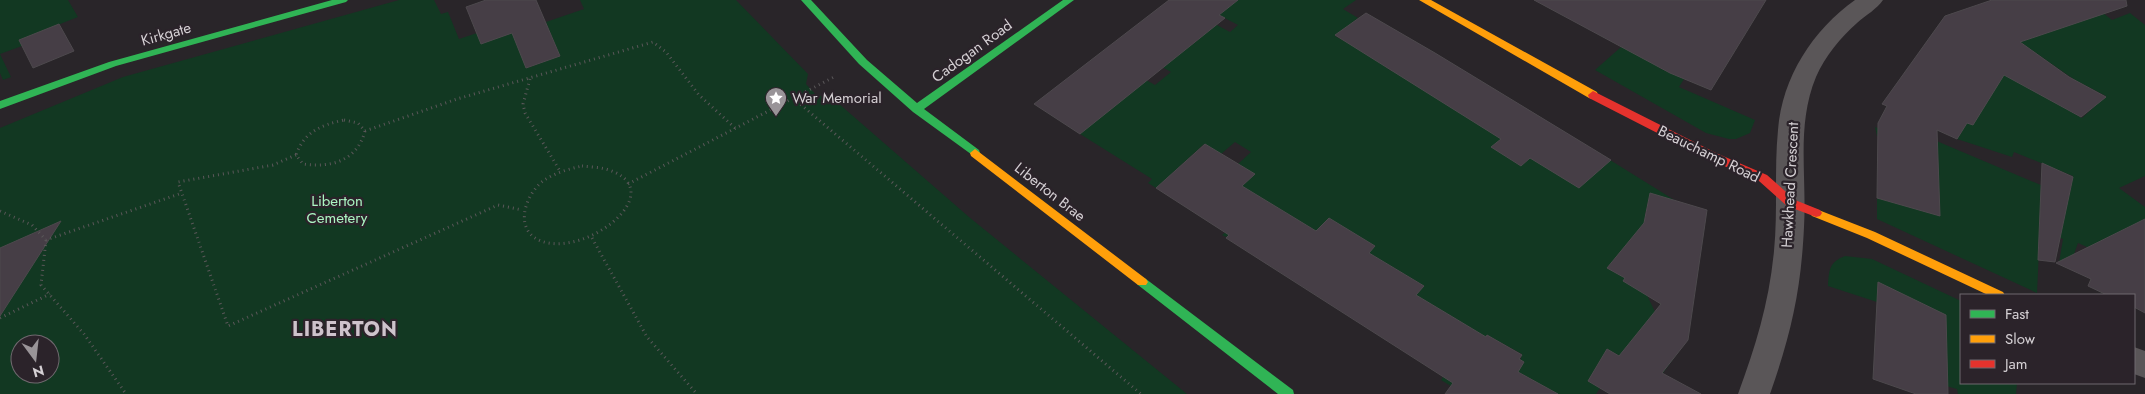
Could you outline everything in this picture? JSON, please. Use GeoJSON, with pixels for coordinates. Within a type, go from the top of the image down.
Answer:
{"type":"FeatureCollection","features":[{"type":"Feature","properties":{"kind":"street","name":"Kirkgate"},"geometry":{"type":"LineString","coordinates":[[0,105],[113,64],[343,0]]}},
{"type":"Feature","properties":{"kind":"street","name":"Liberton Brae"},"geometry":{"type":"LineString","coordinates":[[806,0],[863,62],[917,109],[1288,394]]}},
{"type":"Feature","properties":{"kind":"street","name":"Cadogan Road"},"geometry":{"type":"LineString","coordinates":[[917,109],[1070,0]]}},
{"type":"Feature","properties":{"kind":"street","name":"Beauchamp Road"},"geometry":{"type":"LineString","coordinates":[[1424,0],[1626,113],[1712,156],[1763,178],[1791,203],[1871,236],[1997,294]]}},
{"type":"Feature","properties":{"kind":"street","name":"Hawkhead Crescent"},"geometry":{"type":"LineString","coordinates":[[1754,394],[1775,334],[1782,299],[1791,203],[1790,147],[1794,105],[1811,66],[1832,32],[1871,0]]}},
{"type":"Feature","properties":{"kind":"path"},"geometry":{"type":"LineString","coordinates":[[365,131],[457,99],[653,42],[660,46],[699,95],[735,128]]}},
{"type":"Feature","properties":{"kind":"path"},"geometry":{"type":"LineString","coordinates":[[628,184],[863,62]]}},
{"type":"Feature","properties":{"kind":"path"},"geometry":{"type":"LineString","coordinates":[[530,78],[523,104],[525,113],[560,171]]}},
{"type":"Feature","properties":{"kind":"path"},"geometry":{"type":"LineString","coordinates":[[793,98],[1141,394]]}},
{"type":"Feature","properties":{"kind":"path"},"geometry":{"type":"LineString","coordinates":[[344,120],[358,123],[365,131],[364,143],[353,154],[336,163],[318,166],[303,164],[296,155],[299,143],[310,132],[326,123],[344,120]]}},
{"type":"Feature","properties":{"kind":"path"},"geometry":{"type":"LineString","coordinates":[[296,155],[272,165],[178,182],[228,326],[498,205],[522,210]]}},
{"type":"Feature","properties":{"kind":"path"},"geometry":{"type":"LineString","coordinates":[[582,166],[602,166],[619,173],[628,184],[630,198],[624,213],[611,227],[592,238],[570,243],[557,243],[534,236],[524,225],[522,210],[529,195],[542,182],[560,171],[582,166]]}},
{"type":"Feature","properties":{"kind":"path"},"geometry":{"type":"LineString","coordinates":[[46,240],[182,193]]}},
{"type":"Feature","properties":{"kind":"path"},"geometry":{"type":"LineString","coordinates":[[1,212],[32,225],[46,240],[41,285],[84,334],[126,394]]}},
{"type":"Feature","properties":{"kind":"path"},"geometry":{"type":"LineString","coordinates":[[592,238],[647,337],[696,394]]}},
{"type":"Feature","properties":{"kind":"path"},"geometry":{"type":"LineString","coordinates":[[0,318],[50,294]]}},
{"type":"Feature","properties":{"kind":"green space"},"geometry":{"type":"Polygon","coordinates":[[[0,0],[68,0],[78,17],[19,40],[22,46],[0,54],[0,0]]]}},
{"type":"Feature","properties":{"kind":"green space","name":"Liberton Cemetery"},"geometry":{"type":"Polygon","coordinates":[[[399,0],[434,0],[441,14],[448,12],[459,39],[477,33],[481,43],[513,33],[527,68],[560,56],[546,22],[584,9],[580,0],[736,0],[808,74],[806,84],[817,96],[830,96],[969,217],[1187,394],[0,394],[0,128],[123,77],[399,0]]]}},
{"type":"Feature","properties":{"kind":"green space"},"geometry":{"type":"Polygon","coordinates":[[[1170,0],[1230,32],[1238,25],[1219,15],[1232,0],[1356,0],[1343,9],[1358,18],[1335,36],[1344,41],[1348,39],[1391,71],[1407,59],[1420,88],[1431,95],[1435,93],[1519,123],[1492,147],[1521,166],[1534,155],[1579,188],[1610,160],[1676,201],[1650,194],[1645,215],[1650,217],[1638,256],[1624,248],[1607,268],[1625,278],[1623,281],[1647,295],[1655,312],[1643,327],[1680,350],[1663,373],[1636,359],[1633,363],[1607,349],[1588,381],[1600,388],[1596,394],[1527,394],[1535,381],[1518,372],[1522,354],[1487,335],[1451,386],[1441,380],[1445,374],[1412,300],[1424,286],[1392,267],[1328,298],[1375,246],[1329,219],[1312,236],[1265,200],[1226,237],[1222,235],[1227,231],[1229,198],[1254,175],[1238,164],[1251,152],[1235,142],[1221,154],[1204,144],[1156,188],[1148,183],[1152,179],[1080,134],[1139,76],[1155,85],[1171,72],[1155,63],[1183,40],[1192,45],[1208,31],[1170,0]]]}},
{"type":"Feature","properties":{"kind":"green space"},"geometry":{"type":"Polygon","coordinates":[[[2103,13],[2112,20],[2130,13],[2145,25],[2145,176],[2119,188],[2145,207],[2145,273],[2078,243],[2069,268],[2059,263],[2063,239],[2040,229],[2037,293],[1877,219],[1877,198],[1940,216],[1938,152],[1877,136],[1875,127],[1915,144],[1920,134],[2069,197],[2073,176],[2014,152],[2012,157],[1957,139],[1962,132],[1950,126],[1991,65],[2082,118],[2106,96],[2075,80],[2020,42],[2103,13]]]}},
{"type":"Feature","properties":{"kind":"green space"},"geometry":{"type":"Polygon","coordinates":[[[1621,47],[1664,60],[1659,68],[1684,79],[1679,87],[1755,120],[1750,133],[1736,139],[1729,139],[1706,133],[1595,70],[1621,47]]]}},
{"type":"Feature","properties":{"kind":"green space"},"geometry":{"type":"Polygon","coordinates":[[[0,54],[11,77],[3,80],[0,73],[0,54]]]}},
{"type":"Feature","properties":{"kind":"green space"},"geometry":{"type":"Polygon","coordinates":[[[1845,256],[1872,259],[1960,301],[1960,384],[2017,384],[2016,394],[1958,394],[1957,389],[1946,386],[1877,302],[1828,286],[1831,267],[1840,258],[1845,256]]]}},
{"type":"Feature","properties":{"kind":"building"},"geometry":{"type":"Polygon","coordinates":[[[486,0],[536,0],[560,56],[526,68],[512,33],[481,44],[466,7],[486,0]]]}},
{"type":"Feature","properties":{"kind":"building"},"geometry":{"type":"Polygon","coordinates":[[[1169,0],[1238,0],[1219,15],[1225,18],[1080,134],[1034,104],[1169,0]]]}},
{"type":"Feature","properties":{"kind":"building"},"geometry":{"type":"Polygon","coordinates":[[[1534,0],[1766,0],[1711,90],[1670,73],[1534,0]]]}},
{"type":"Feature","properties":{"kind":"building"},"geometry":{"type":"Polygon","coordinates":[[[1992,0],[2126,0],[2127,6],[2020,42],[2069,77],[2106,97],[2081,117],[2004,75],[1973,125],[1967,123],[1957,139],[1937,130],[1940,216],[1877,198],[1878,123],[1887,106],[1882,104],[1945,16],[1992,0]]]}},
{"type":"Feature","properties":{"kind":"building"},"geometry":{"type":"Polygon","coordinates":[[[1366,13],[1611,160],[1579,188],[1530,158],[1521,166],[1491,147],[1501,139],[1335,35],[1366,13]]]}},
{"type":"Feature","properties":{"kind":"building"},"geometry":{"type":"Polygon","coordinates":[[[59,24],[74,51],[33,68],[19,40],[59,24]]]}},
{"type":"Feature","properties":{"kind":"building"},"geometry":{"type":"Polygon","coordinates":[[[1205,144],[1255,174],[1242,186],[1316,231],[1329,218],[1375,246],[1369,253],[1424,286],[1416,295],[1486,337],[1487,335],[1522,355],[1519,359],[1524,362],[1518,372],[1558,394],[1445,394],[1453,383],[1226,238],[1229,235],[1156,188],[1205,144]]]}},
{"type":"Feature","properties":{"kind":"building"},"geometry":{"type":"Polygon","coordinates":[[[2042,163],[2073,177],[2055,262],[2038,260],[2042,163]]]}},
{"type":"Feature","properties":{"kind":"building"},"geometry":{"type":"Polygon","coordinates":[[[1650,193],[1707,210],[1688,340],[1662,373],[1701,394],[1610,394],[1588,381],[1607,349],[1619,356],[1661,304],[1623,281],[1625,278],[1607,268],[1644,223],[1650,193]]]}},
{"type":"Feature","properties":{"kind":"building"},"geometry":{"type":"Polygon","coordinates":[[[2145,219],[2145,313],[2135,308],[2135,294],[2105,294],[2088,286],[2091,279],[2056,263],[2145,219]]]}},
{"type":"Feature","properties":{"kind":"building"},"geometry":{"type":"Polygon","coordinates":[[[61,221],[0,316],[0,248],[61,221]]]}},
{"type":"Feature","properties":{"kind":"building"},"geometry":{"type":"Polygon","coordinates":[[[1878,282],[1946,315],[1948,394],[1916,394],[1873,379],[1878,282]]]}},
{"type":"Feature","properties":{"kind":"traffic: fast"},"geometry":{"type":"LineString","coordinates":[[0,105],[113,64],[343,0]]}},
{"type":"Feature","properties":{"kind":"traffic: fast"},"geometry":{"type":"LineString","coordinates":[[806,0],[863,62],[917,109],[975,153]]}},
{"type":"Feature","properties":{"kind":"traffic: fast"},"geometry":{"type":"LineString","coordinates":[[917,109],[1069,0]]}},
{"type":"Feature","properties":{"kind":"traffic: fast"},"geometry":{"type":"LineString","coordinates":[[1142,282],[1288,394]]}},
{"type":"Feature","properties":{"kind":"traffic: slow"},"geometry":{"type":"LineString","coordinates":[[1424,0],[1593,95]]}},
{"type":"Feature","properties":{"kind":"traffic: slow"},"geometry":{"type":"LineString","coordinates":[[975,153],[1142,282]]}},
{"type":"Feature","properties":{"kind":"traffic: slow"},"geometry":{"type":"LineString","coordinates":[[1816,213],[1871,235],[1997,294]]}},
{"type":"Feature","properties":{"kind":"traffic: jam"},"geometry":{"type":"LineString","coordinates":[[1593,95],[1712,156],[1763,178],[1791,203],[1816,213]]}},
{"type":"Feature","properties":{"kind":"place","name":"War Memorial"},"geometry":{"type":"Point","coordinates":[776,117]}},
{"type":"Feature","properties":{"kind":"district","name":"LIBERTON"},"geometry":{"type":"Point","coordinates":[345,329]}}]}
